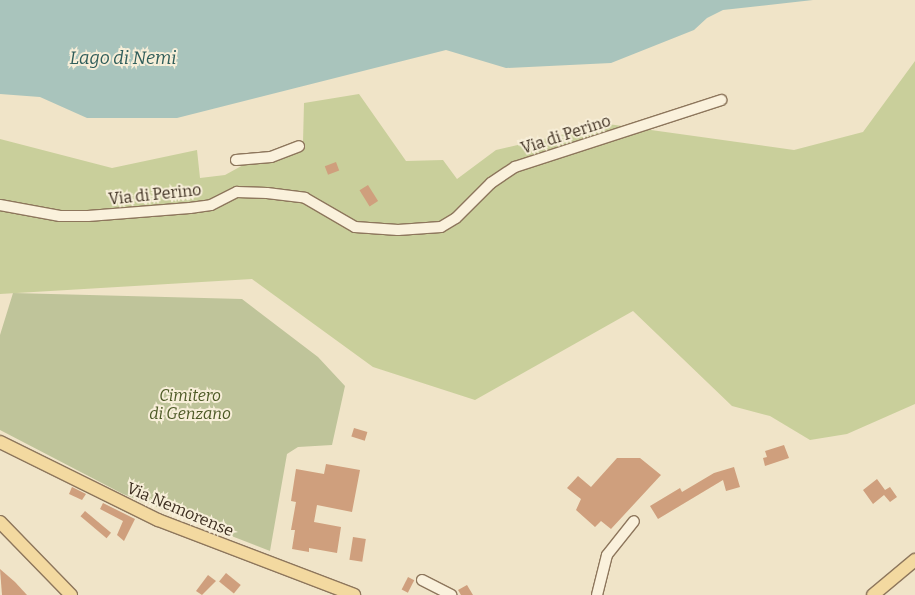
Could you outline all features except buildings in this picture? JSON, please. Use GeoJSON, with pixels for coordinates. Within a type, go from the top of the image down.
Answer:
{"type":"FeatureCollection","features":[{"type":"Feature","properties":{"kind":"main road","name":"Via Nemorense"},"geometry":{"type":"LineString","coordinates":[[0,442],[151,517],[354,595]]}},
{"type":"Feature","properties":{"kind":"main road"},"geometry":{"type":"LineString","coordinates":[[0,522],[71,595]]}},
{"type":"Feature","properties":{"kind":"main road"},"geometry":{"type":"LineString","coordinates":[[873,595],[915,560]]}},
{"type":"Feature","properties":{"kind":"street","name":"Via di Perino"},"geometry":{"type":"LineString","coordinates":[[0,205],[60,216],[88,216],[190,208],[211,204],[237,192],[249,192],[305,198],[355,227],[398,230],[441,227],[456,218],[491,183],[515,167],[721,100]]}},
{"type":"Feature","properties":{"kind":"street"},"geometry":{"type":"LineString","coordinates":[[236,160],[271,157],[298,146]]}},
{"type":"Feature","properties":{"kind":"street"},"geometry":{"type":"LineString","coordinates":[[597,595],[607,554],[634,521]]}},
{"type":"Feature","properties":{"kind":"street"},"geometry":{"type":"LineString","coordinates":[[422,580],[451,595]]}},
{"type":"Feature","properties":{"kind":"green space"},"geometry":{"type":"Polygon","coordinates":[[[915,61],[915,404],[847,434],[810,440],[770,416],[732,406],[633,311],[475,400],[373,367],[252,279],[0,294],[0,139],[112,168],[197,150],[200,178],[225,175],[258,157],[296,151],[303,142],[304,103],[359,94],[406,161],[443,160],[457,179],[496,150],[608,124],[794,150],[863,132],[915,61]]]}},
{"type":"Feature","properties":{"kind":"green space","name":"Cimitero di Genzano"},"geometry":{"type":"Polygon","coordinates":[[[13,293],[242,299],[318,357],[345,386],[332,445],[298,447],[287,454],[270,551],[123,494],[0,430],[0,335],[13,293]]]}},
{"type":"Feature","properties":{"kind":"water","name":"Lago di Nemi"},"geometry":{"type":"Polygon","coordinates":[[[0,0],[813,0],[723,10],[707,18],[694,30],[611,63],[506,68],[446,50],[177,118],[87,118],[40,97],[0,94],[0,0]]]}}]}
